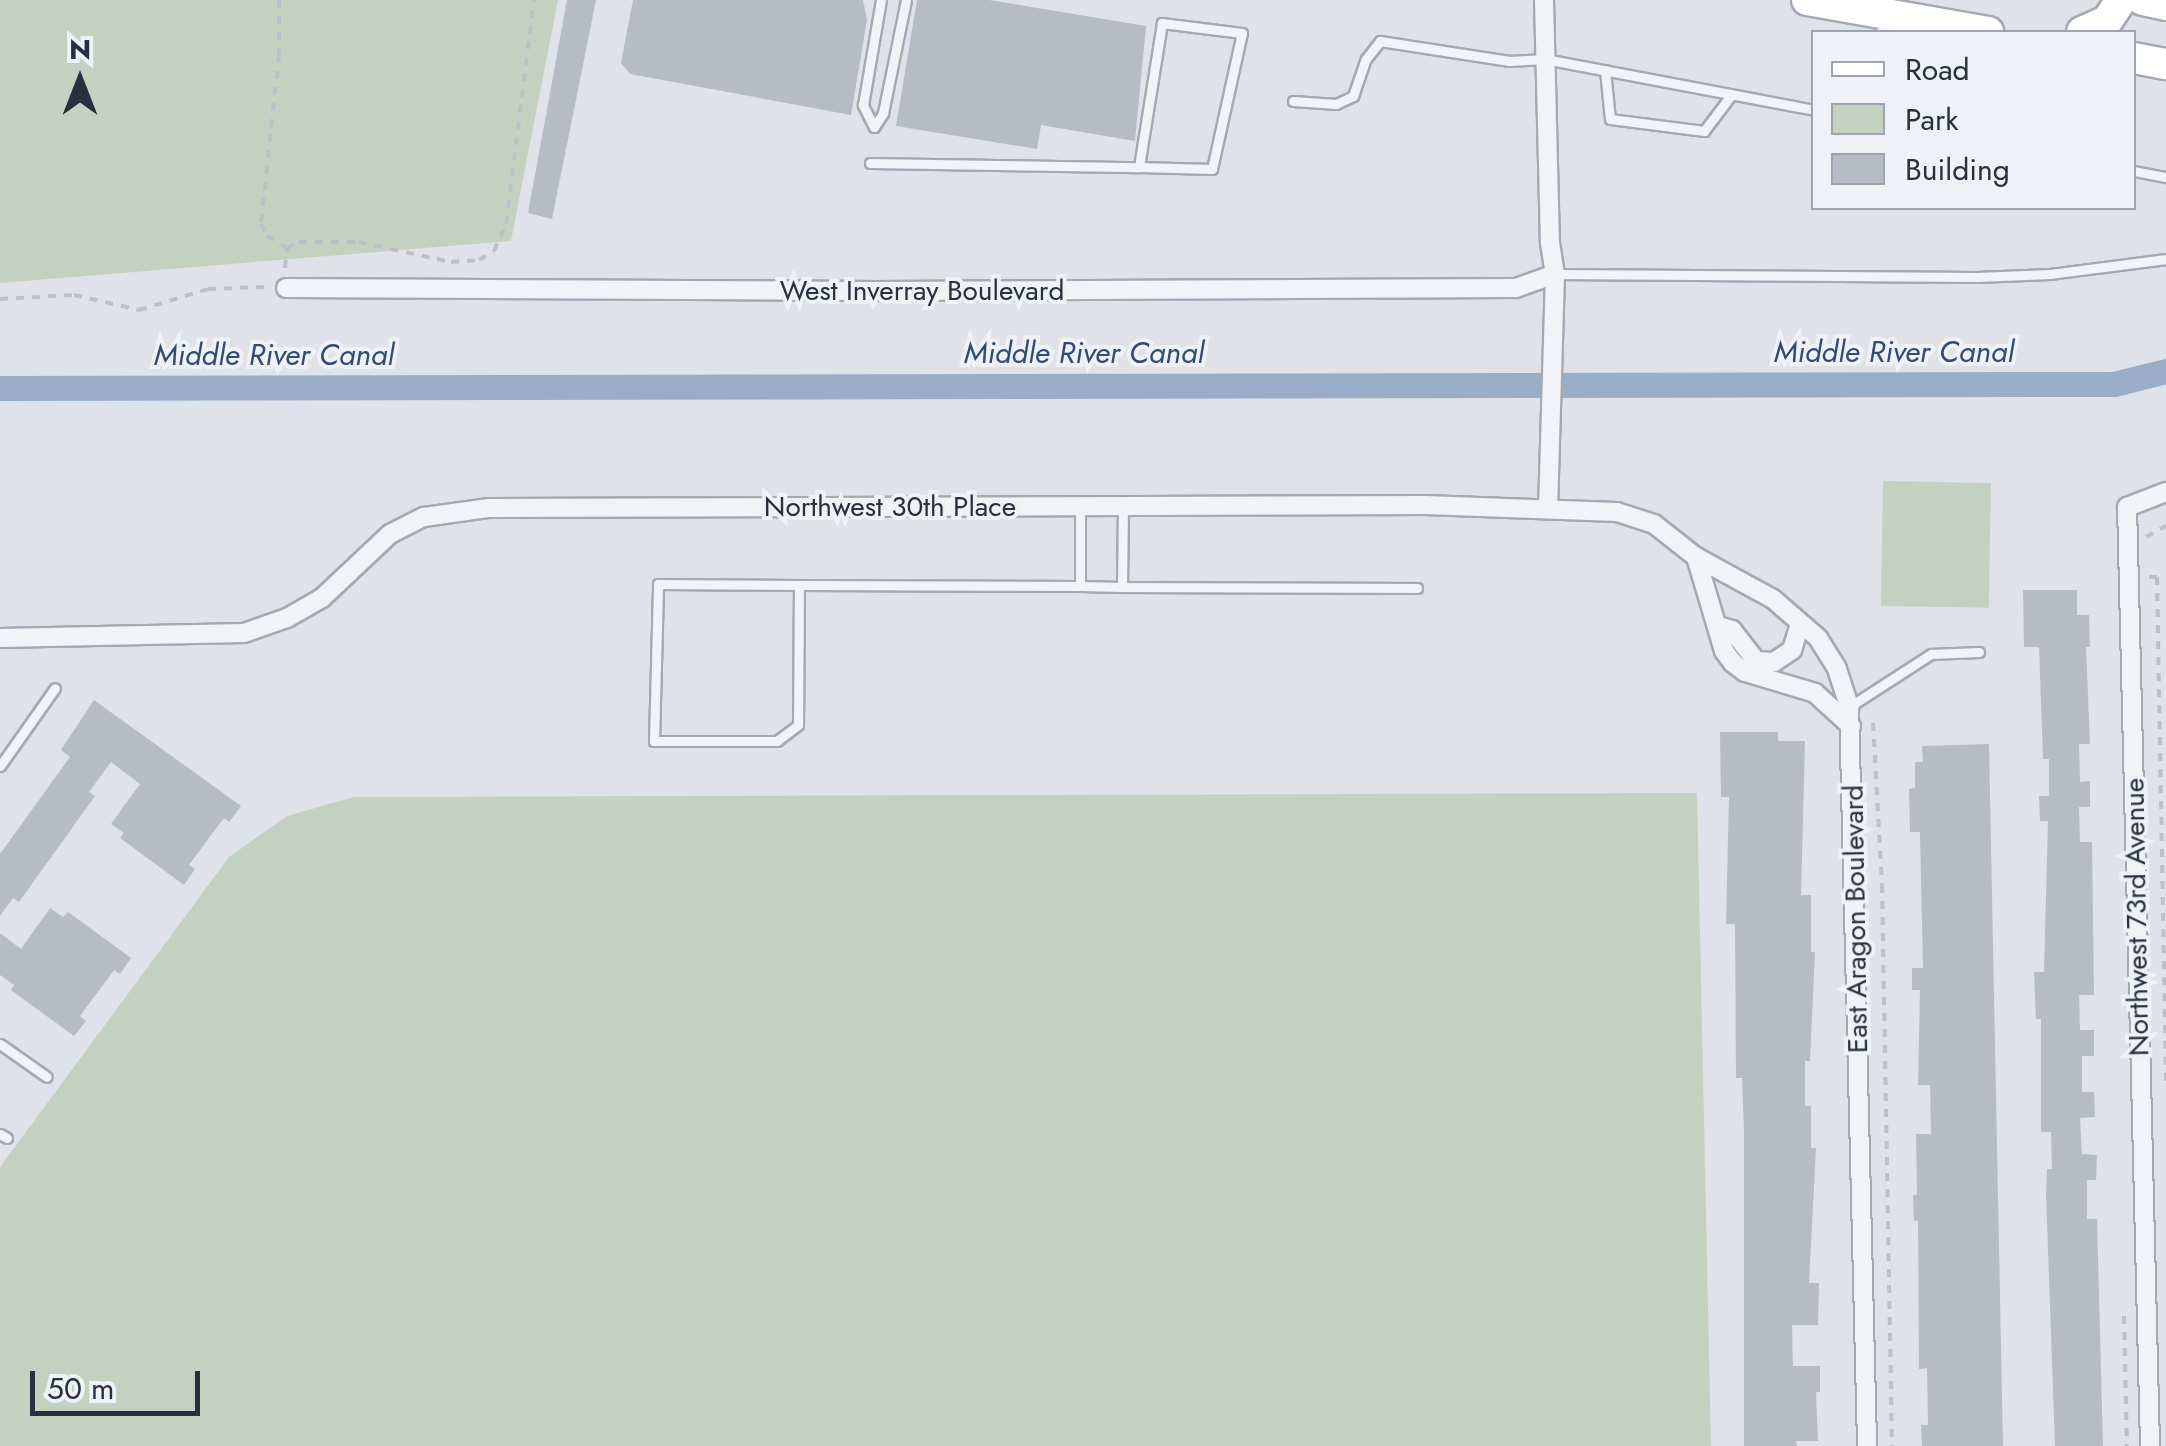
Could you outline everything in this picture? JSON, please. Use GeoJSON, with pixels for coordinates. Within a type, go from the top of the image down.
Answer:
{"type":"FeatureCollection","features":[{"type":"Feature","properties":{"kind":"main road"},"geometry":{"type":"LineString","coordinates":[[1807,0],[1885,28],[1936,30]]}},
{"type":"Feature","properties":{"kind":"main road"},"geometry":{"type":"LineString","coordinates":[[2087,30],[2107,21],[2121,0]]}},
{"type":"Feature","properties":{"kind":"main road"},"geometry":{"type":"LineString","coordinates":[[2143,0],[2166,5]]}},
{"type":"Feature","properties":{"kind":"main road"},"geometry":{"type":"LineString","coordinates":[[2136,58],[2166,64]]}},
{"type":"Feature","properties":{"kind":"street"},"geometry":{"type":"LineString","coordinates":[[1544,0],[1550,243],[1555,274],[1548,507]]}},
{"type":"Feature","properties":{"kind":"street","name":"West Inverray Boulevard"},"geometry":{"type":"LineString","coordinates":[[286,288],[877,292],[1516,288],[1555,274]]}},
{"type":"Feature","properties":{"kind":"street","name":"Northwest 73rd Avenue"},"geometry":{"type":"LineString","coordinates":[[2150,1446],[2128,507],[2166,492]]}},
{"type":"Feature","properties":{"kind":"street","name":"Northwest 30th Place"},"geometry":{"type":"LineString","coordinates":[[0,638],[244,634],[287,618],[322,598],[390,534],[424,517],[489,508],[1548,507],[1617,512]]}},
{"type":"Feature","properties":{"kind":"street","name":"East Aragon Boulevard"},"geometry":{"type":"LineString","coordinates":[[1617,512],[1654,524],[1696,557],[1773,599],[1818,638],[1837,669],[1850,716],[1867,1446]]}},
{"type":"Feature","properties":{"kind":"street"},"geometry":{"type":"LineString","coordinates":[[1696,557],[1724,651],[1733,663],[1746,672],[1815,693],[1850,716]]}},
{"type":"Feature","properties":{"kind":"street"},"geometry":{"type":"LineString","coordinates":[[1719,626],[1732,630],[1756,661],[1774,662],[1792,650],[1800,624]]}},
{"type":"Feature","properties":{"kind":"lane"},"geometry":{"type":"LineString","coordinates":[[881,0],[863,105],[874,127],[883,113],[906,0]]}},
{"type":"Feature","properties":{"kind":"lane"},"geometry":{"type":"LineString","coordinates":[[870,163],[1139,168],[1212,168],[1242,33],[1162,23],[1139,168]]}},
{"type":"Feature","properties":{"kind":"lane"},"geometry":{"type":"LineString","coordinates":[[1293,101],[1336,104],[1353,96],[1366,60],[1380,41],[1509,61],[1545,59],[1811,109]]}},
{"type":"Feature","properties":{"kind":"lane"},"geometry":{"type":"LineString","coordinates":[[1605,70],[1610,118],[1704,131],[1732,94]]}},
{"type":"Feature","properties":{"kind":"lane"},"geometry":{"type":"LineString","coordinates":[[2136,171],[2166,178]]}},
{"type":"Feature","properties":{"kind":"lane"},"geometry":{"type":"LineString","coordinates":[[1555,274],[1977,277],[2050,274],[2166,259]]}},
{"type":"Feature","properties":{"kind":"lane"},"geometry":{"type":"LineString","coordinates":[[1080,506],[1080,586]]}},
{"type":"Feature","properties":{"kind":"lane"},"geometry":{"type":"LineString","coordinates":[[1122,587],[1123,506]]}},
{"type":"Feature","properties":{"kind":"lane"},"geometry":{"type":"LineString","coordinates":[[799,585],[798,724],[777,742],[654,741],[658,584],[1418,588]]}},
{"type":"Feature","properties":{"kind":"lane"},"geometry":{"type":"LineString","coordinates":[[1850,716],[1865,694],[1931,654],[1979,652]]}},
{"type":"Feature","properties":{"kind":"lane"},"geometry":{"type":"LineString","coordinates":[[0,766],[55,688]]}},
{"type":"Feature","properties":{"kind":"lane"},"geometry":{"type":"LineString","coordinates":[[0,1044],[46,1078]]}},
{"type":"Feature","properties":{"kind":"path"},"geometry":{"type":"LineString","coordinates":[[279,0],[279,55],[262,205],[261,224],[266,236],[286,248],[300,242],[359,242],[452,262],[479,260],[494,251],[504,234],[534,0]]}},
{"type":"Feature","properties":{"kind":"path"},"geometry":{"type":"LineString","coordinates":[[0,299],[74,295],[139,310],[208,289],[286,288]]}},
{"type":"Feature","properties":{"kind":"path"},"geometry":{"type":"LineString","coordinates":[[2129,577],[2157,577],[2166,1081]]}},
{"type":"Feature","properties":{"kind":"path"},"geometry":{"type":"LineString","coordinates":[[1865,694],[1874,729],[1882,885],[1892,1446]]}},
{"type":"Feature","properties":{"kind":"green space"},"geometry":{"type":"Polygon","coordinates":[[[0,0],[558,0],[511,241],[0,283],[0,0]]]}},
{"type":"Feature","properties":{"kind":"green space"},"geometry":{"type":"Polygon","coordinates":[[[1883,481],[1991,483],[1989,608],[1881,606],[1883,481]]]}},
{"type":"Feature","properties":{"kind":"green space"},"geometry":{"type":"Polygon","coordinates":[[[1697,793],[1711,1446],[0,1446],[0,1167],[229,857],[287,816],[354,797],[1697,793]]]}},
{"type":"Feature","properties":{"kind":"building"},"geometry":{"type":"Polygon","coordinates":[[[567,0],[596,0],[552,219],[528,213],[567,0]]]}},
{"type":"Feature","properties":{"kind":"building"},"geometry":{"type":"Polygon","coordinates":[[[633,0],[863,0],[867,20],[851,115],[630,74],[621,63],[633,0]]]}},
{"type":"Feature","properties":{"kind":"building"},"geometry":{"type":"Polygon","coordinates":[[[917,0],[989,0],[1146,26],[1135,141],[1041,125],[1037,149],[896,126],[917,0]]]}},
{"type":"Feature","properties":{"kind":"building"},"geometry":{"type":"Polygon","coordinates":[[[2023,590],[2077,590],[2077,615],[2089,615],[2090,647],[2086,647],[2090,744],[2079,744],[2080,782],[2090,781],[2090,807],[2079,807],[2080,842],[2092,842],[2094,995],[2079,995],[2080,1030],[2094,1030],[2094,1056],[2082,1056],[2082,1092],[2094,1092],[2095,1117],[2080,1118],[2082,1154],[2097,1155],[2096,1180],[2087,1180],[2087,1219],[2097,1219],[2103,1446],[2055,1446],[2046,1194],[2047,1169],[2052,1169],[2051,1132],[2041,1132],[2041,1019],[2036,1019],[2034,972],[2044,972],[2048,821],[2040,821],[2039,796],[2049,796],[2049,759],[2043,759],[2039,647],[2024,647],[2023,590]]]}},
{"type":"Feature","properties":{"kind":"building"},"geometry":{"type":"Polygon","coordinates":[[[94,700],[241,806],[229,822],[224,818],[189,865],[195,869],[184,885],[120,838],[124,833],[111,824],[140,784],[111,762],[89,792],[95,796],[19,902],[13,898],[0,916],[0,854],[70,757],[61,750],[94,700]]]}},
{"type":"Feature","properties":{"kind":"building"},"geometry":{"type":"Polygon","coordinates":[[[1720,732],[1778,732],[1778,741],[1805,741],[1801,895],[1811,895],[1811,952],[1815,952],[1810,1061],[1805,1061],[1805,1106],[1811,1106],[1811,1148],[1816,1148],[1809,1283],[1819,1283],[1818,1325],[1792,1325],[1793,1366],[1820,1366],[1820,1392],[1816,1392],[1818,1441],[1796,1441],[1797,1446],[1744,1446],[1744,1131],[1742,1078],[1736,1078],[1735,924],[1726,924],[1729,797],[1721,797],[1720,732]]]}},
{"type":"Feature","properties":{"kind":"building"},"geometry":{"type":"Polygon","coordinates":[[[1989,744],[2003,1446],[1922,1446],[1921,1425],[1928,1425],[1927,1368],[1919,1369],[1918,1220],[1914,1221],[1913,1195],[1917,1195],[1916,1134],[1931,1134],[1930,1085],[1918,1085],[1920,990],[1912,990],[1912,968],[1923,968],[1920,832],[1910,832],[1909,789],[1915,788],[1915,762],[1923,762],[1922,746],[1989,744]]]}},
{"type":"Feature","properties":{"kind":"building"},"geometry":{"type":"Polygon","coordinates":[[[50,908],[63,917],[68,912],[131,958],[120,974],[114,970],[80,1016],[86,1021],[74,1036],[11,990],[14,985],[0,975],[0,933],[21,949],[50,908]]]}},
{"type":"Feature","properties":{"kind":"waterway","name":"Middle River Canal"},"geometry":{"type":"LineString","coordinates":[[0,388],[2114,384],[2166,371]]}}]}
